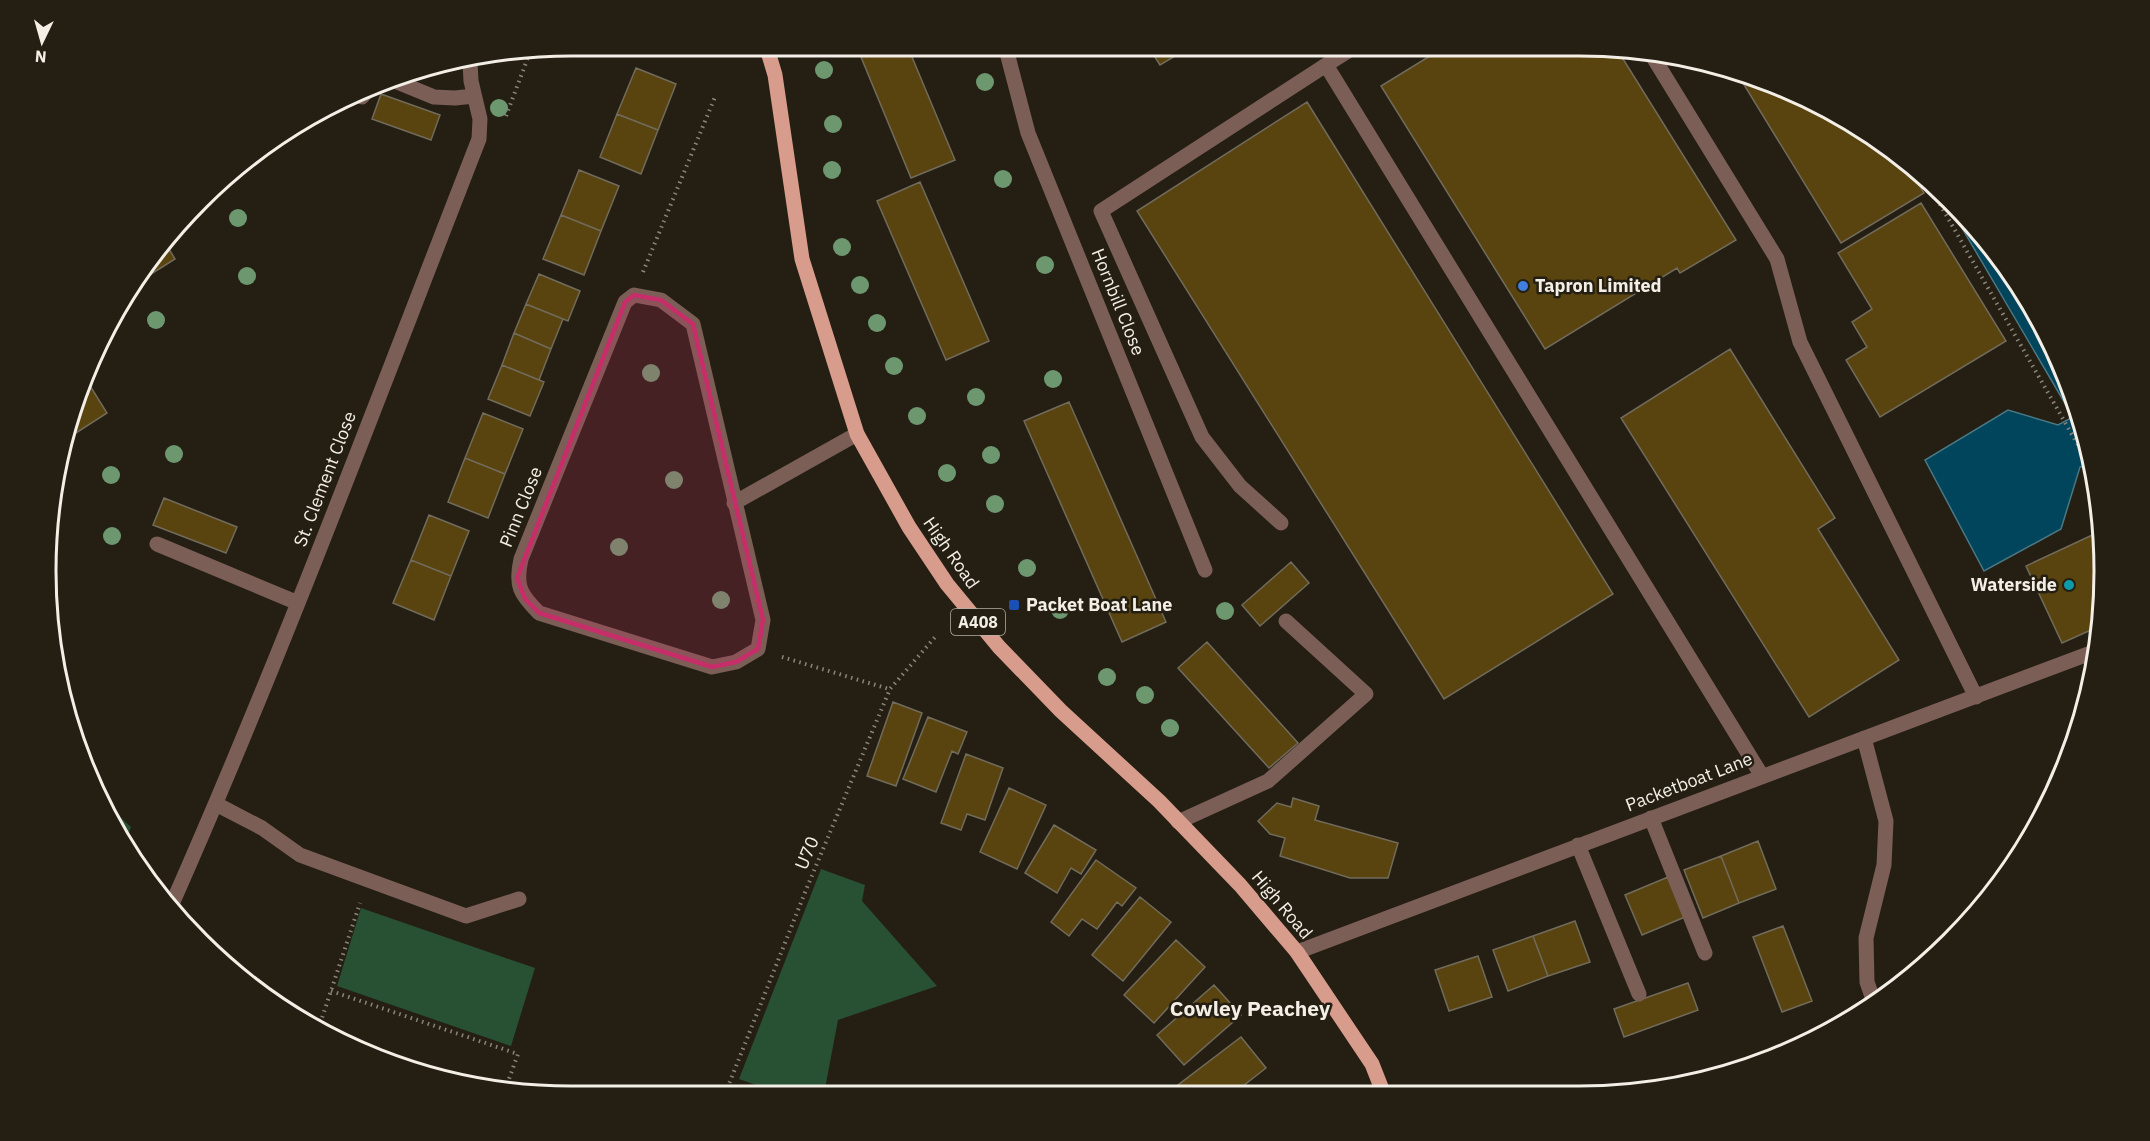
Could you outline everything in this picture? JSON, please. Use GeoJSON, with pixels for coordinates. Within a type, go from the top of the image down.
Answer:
{"type":"FeatureCollection","features":[{"type":"Feature","properties":{"kind":"main road","name":"High Road"},"geometry":{"type":"LineString","coordinates":[[769,56],[775,75],[802,260],[857,434],[909,527],[947,584],[999,647],[1061,711],[1178,822],[1240,885],[1297,952],[1372,1064],[1381,1086]]}},
{"type":"Feature","properties":{"kind":"street","name":"Hornbill Close"},"geometry":{"type":"LineString","coordinates":[[1008,56],[1028,133],[1206,570]]}},
{"type":"Feature","properties":{"kind":"street"},"geometry":{"type":"LineString","coordinates":[[1281,523],[1240,486],[1202,438],[1101,211],[1339,56]]}},
{"type":"Feature","properties":{"kind":"street"},"geometry":{"type":"LineString","coordinates":[[1656,61],[1777,259],[1800,342],[1976,697]]}},
{"type":"Feature","properties":{"kind":"street"},"geometry":{"type":"LineString","coordinates":[[1326,64],[1762,776]]}},
{"type":"Feature","properties":{"kind":"street","name":"St. Clement Close"},"geometry":{"type":"LineString","coordinates":[[174,899],[216,804],[298,603],[479,139],[480,120],[470,65]]}},
{"type":"Feature","properties":{"kind":"street"},"geometry":{"type":"LineString","coordinates":[[402,84],[434,97],[474,96]]}},
{"type":"Feature","properties":{"kind":"street"},"geometry":{"type":"LineString","coordinates":[[634,295],[661,300],[693,324],[763,620],[758,649]]}},
{"type":"Feature","properties":{"kind":"street","name":"Pinn Close"},"geometry":{"type":"LineString","coordinates":[[634,295],[624,302],[521,559],[517,578],[525,599],[538,613],[712,667],[736,662],[758,649]]}},
{"type":"Feature","properties":{"kind":"street"},"geometry":{"type":"LineString","coordinates":[[734,503],[857,434]]}},
{"type":"Feature","properties":{"kind":"street"},"geometry":{"type":"LineString","coordinates":[[157,544],[298,603]]}},
{"type":"Feature","properties":{"kind":"street"},"geometry":{"type":"LineString","coordinates":[[1178,822],[1268,781],[1366,694],[1286,621]]}},
{"type":"Feature","properties":{"kind":"street","name":"Packetboat Lane"},"geometry":{"type":"LineString","coordinates":[[1297,952],[2088,654]]}},
{"type":"Feature","properties":{"kind":"street"},"geometry":{"type":"LineString","coordinates":[[1864,738],[1886,821],[1884,865],[1866,938],[1867,982],[1871,995]]}},
{"type":"Feature","properties":{"kind":"street"},"geometry":{"type":"LineString","coordinates":[[216,804],[262,828],[300,855],[466,916],[519,899]]}},
{"type":"Feature","properties":{"kind":"street"},"geometry":{"type":"LineString","coordinates":[[1651,818],[1705,953]]}},
{"type":"Feature","properties":{"kind":"street"},"geometry":{"type":"LineString","coordinates":[[1578,845],[1638,994]]}},
{"type":"Feature","properties":{"kind":"path"},"geometry":{"type":"LineString","coordinates":[[479,139],[503,124],[528,58]]}},
{"type":"Feature","properties":{"kind":"path"},"geometry":{"type":"LineString","coordinates":[[634,295],[716,97]]}},
{"type":"Feature","properties":{"kind":"path"},"geometry":{"type":"LineString","coordinates":[[1938,200],[2080,449]]}},
{"type":"Feature","properties":{"kind":"path","name":"U70"},"geometry":{"type":"LineString","coordinates":[[727,1086],[890,689],[936,636]]}},
{"type":"Feature","properties":{"kind":"path"},"geometry":{"type":"LineString","coordinates":[[758,649],[890,689]]}},
{"type":"Feature","properties":{"kind":"path"},"geometry":{"type":"LineString","coordinates":[[321,1021],[368,880]]}},
{"type":"Feature","properties":{"kind":"path"},"geometry":{"type":"LineString","coordinates":[[331,991],[518,1054],[508,1081]]}},
{"type":"Feature","properties":{"kind":"highlighted area"},"geometry":{"type":"Polygon","coordinates":[[[634,295],[661,300],[693,324],[763,620],[758,649],[736,662],[712,667],[539,613],[525,599],[517,578],[625,302],[634,295]]]}},
{"type":"Feature","properties":{"kind":"green space"},"geometry":{"type":"Polygon","coordinates":[[[117,814],[131,827],[128,835],[117,814]]]}},
{"type":"Feature","properties":{"kind":"green space"},"geometry":{"type":"Polygon","coordinates":[[[821,869],[865,885],[862,901],[937,986],[838,1020],[826,1086],[759,1086],[739,1079],[821,869]]]}},
{"type":"Feature","properties":{"kind":"green space"},"geometry":{"type":"Polygon","coordinates":[[[361,908],[535,968],[511,1046],[337,986],[361,908]]]}},
{"type":"Feature","properties":{"kind":"water"},"geometry":{"type":"Polygon","coordinates":[[[1958,221],[1988,257],[2026,313],[2055,373],[2068,409],[1958,221]]]}},
{"type":"Feature","properties":{"kind":"water"},"geometry":{"type":"Polygon","coordinates":[[[2008,410],[2058,425],[2071,418],[2084,466],[2080,467],[2061,529],[1984,571],[1925,460],[2008,410]]]}},
{"type":"Feature","properties":{"kind":"building"},"geometry":{"type":"Polygon","coordinates":[[[861,56],[912,56],[955,160],[911,178],[861,56]]]}},
{"type":"Feature","properties":{"kind":"building"},"geometry":{"type":"Polygon","coordinates":[[[1154,56],[1175,56],[1160,65],[1154,56]]]}},
{"type":"Feature","properties":{"kind":"building"},"geometry":{"type":"Polygon","coordinates":[[[1430,56],[1622,58],[1736,240],[1680,273],[1677,268],[1545,349],[1381,86],[1430,56]]]}},
{"type":"Feature","properties":{"kind":"building"},"geometry":{"type":"Polygon","coordinates":[[[636,68],[676,84],[658,130],[617,114],[636,68]]]}},
{"type":"Feature","properties":{"kind":"building"},"geometry":{"type":"Polygon","coordinates":[[[1742,82],[1777,95],[1837,124],[1893,162],[1917,181],[1924,193],[1841,243],[1742,82]]]}},
{"type":"Feature","properties":{"kind":"building"},"geometry":{"type":"Polygon","coordinates":[[[381,94],[440,115],[431,140],[372,119],[381,94]]]}},
{"type":"Feature","properties":{"kind":"building"},"geometry":{"type":"Polygon","coordinates":[[[1307,102],[1613,594],[1444,699],[1137,211],[1307,102]]]}},
{"type":"Feature","properties":{"kind":"building"},"geometry":{"type":"Polygon","coordinates":[[[617,114],[658,130],[641,174],[600,157],[617,114]]]}},
{"type":"Feature","properties":{"kind":"building"},"geometry":{"type":"Polygon","coordinates":[[[579,170],[619,186],[601,231],[561,215],[579,170]]]}},
{"type":"Feature","properties":{"kind":"building"},"geometry":{"type":"Polygon","coordinates":[[[920,182],[989,341],[946,360],[877,201],[920,182]]]}},
{"type":"Feature","properties":{"kind":"building"},"geometry":{"type":"Polygon","coordinates":[[[1921,203],[2006,341],[1880,417],[1846,360],[1867,347],[1852,322],[1872,309],[1838,253],[1921,203]]]}},
{"type":"Feature","properties":{"kind":"building"},"geometry":{"type":"Polygon","coordinates":[[[561,215],[601,231],[584,275],[543,259],[561,215]]]}},
{"type":"Feature","properties":{"kind":"building"},"geometry":{"type":"Polygon","coordinates":[[[169,249],[175,259],[148,276],[169,249]]]}},
{"type":"Feature","properties":{"kind":"building"},"geometry":{"type":"Polygon","coordinates":[[[539,274],[580,291],[568,321],[526,304],[539,274]]]}},
{"type":"Feature","properties":{"kind":"building"},"geometry":{"type":"Polygon","coordinates":[[[526,304],[563,319],[551,349],[514,333],[526,304]]]}},
{"type":"Feature","properties":{"kind":"building"},"geometry":{"type":"Polygon","coordinates":[[[514,333],[551,349],[539,380],[502,365],[514,333]]]}},
{"type":"Feature","properties":{"kind":"building"},"geometry":{"type":"Polygon","coordinates":[[[1730,349],[1835,518],[1818,529],[1899,660],[1809,717],[1621,418],[1730,349]]]}},
{"type":"Feature","properties":{"kind":"building"},"geometry":{"type":"Polygon","coordinates":[[[502,365],[544,382],[530,416],[488,399],[502,365]]]}},
{"type":"Feature","properties":{"kind":"building"},"geometry":{"type":"Polygon","coordinates":[[[90,386],[107,413],[74,434],[90,386]]]}},
{"type":"Feature","properties":{"kind":"building"},"geometry":{"type":"Polygon","coordinates":[[[1069,402],[1166,622],[1122,642],[1024,421],[1069,402]]]}},
{"type":"Feature","properties":{"kind":"building"},"geometry":{"type":"Polygon","coordinates":[[[483,413],[523,429],[505,474],[465,458],[483,413]]]}},
{"type":"Feature","properties":{"kind":"building"},"geometry":{"type":"Polygon","coordinates":[[[465,458],[505,474],[488,518],[448,502],[465,458]]]}},
{"type":"Feature","properties":{"kind":"building"},"geometry":{"type":"Polygon","coordinates":[[[164,498],[237,527],[226,553],[153,525],[164,498]]]}},
{"type":"Feature","properties":{"kind":"building"},"geometry":{"type":"Polygon","coordinates":[[[429,515],[469,531],[451,576],[411,560],[429,515]]]}},
{"type":"Feature","properties":{"kind":"building","name":"Waterside"},"geometry":{"type":"Polygon","coordinates":[[[2093,535],[2094,570],[2091,630],[2062,643],[2026,566],[2093,535]]]}},
{"type":"Feature","properties":{"kind":"building"},"geometry":{"type":"Polygon","coordinates":[[[411,560],[451,576],[434,620],[393,603],[411,560]]]}},
{"type":"Feature","properties":{"kind":"building"},"geometry":{"type":"Polygon","coordinates":[[[1291,562],[1309,583],[1260,626],[1242,605],[1291,562]]]}},
{"type":"Feature","properties":{"kind":"building"},"geometry":{"type":"Polygon","coordinates":[[[1207,642],[1298,743],[1269,768],[1178,668],[1207,642]]]}},
{"type":"Feature","properties":{"kind":"building"},"geometry":{"type":"Polygon","coordinates":[[[893,702],[922,713],[896,786],[867,776],[893,702]]]}},
{"type":"Feature","properties":{"kind":"building"},"geometry":{"type":"Polygon","coordinates":[[[928,717],[967,732],[958,754],[952,751],[936,792],[903,779],[928,717]]]}},
{"type":"Feature","properties":{"kind":"building"},"geometry":{"type":"Polygon","coordinates":[[[966,754],[1003,768],[985,820],[967,814],[961,830],[941,823],[966,754]]]}},
{"type":"Feature","properties":{"kind":"building"},"geometry":{"type":"Polygon","coordinates":[[[1009,788],[1046,805],[1017,869],[980,852],[1009,788]]]}},
{"type":"Feature","properties":{"kind":"building"},"geometry":{"type":"Polygon","coordinates":[[[1293,798],[1319,806],[1315,820],[1398,843],[1388,878],[1350,878],[1280,856],[1285,838],[1270,834],[1258,821],[1277,803],[1291,807],[1293,798]]]}},
{"type":"Feature","properties":{"kind":"building"},"geometry":{"type":"Polygon","coordinates":[[[1054,825],[1096,850],[1081,874],[1071,868],[1057,893],[1025,873],[1054,825]]]}},
{"type":"Feature","properties":{"kind":"building"},"geometry":{"type":"Polygon","coordinates":[[[1758,841],[1776,889],[1739,903],[1721,856],[1758,841]]]}},
{"type":"Feature","properties":{"kind":"building"},"geometry":{"type":"Polygon","coordinates":[[[1721,856],[1739,903],[1703,918],[1684,870],[1721,856]]]}},
{"type":"Feature","properties":{"kind":"building"},"geometry":{"type":"Polygon","coordinates":[[[1096,860],[1136,888],[1122,906],[1117,902],[1097,929],[1082,919],[1069,936],[1051,922],[1096,860]]]}},
{"type":"Feature","properties":{"kind":"building"},"geometry":{"type":"Polygon","coordinates":[[[1668,877],[1685,917],[1642,935],[1625,895],[1668,877]]]}},
{"type":"Feature","properties":{"kind":"building"},"geometry":{"type":"Polygon","coordinates":[[[1140,897],[1171,922],[1123,981],[1092,955],[1140,897]]]}},
{"type":"Feature","properties":{"kind":"building"},"geometry":{"type":"Polygon","coordinates":[[[1575,921],[1590,962],[1548,976],[1533,936],[1575,921]]]}},
{"type":"Feature","properties":{"kind":"building"},"geometry":{"type":"Polygon","coordinates":[[[1783,926],[1812,1001],[1782,1012],[1753,937],[1783,926]]]}},
{"type":"Feature","properties":{"kind":"building"},"geometry":{"type":"Polygon","coordinates":[[[1533,936],[1548,976],[1508,991],[1493,950],[1533,936]]]}},
{"type":"Feature","properties":{"kind":"building"},"geometry":{"type":"Polygon","coordinates":[[[1176,940],[1205,967],[1154,1023],[1124,995],[1176,940]]]}},
{"type":"Feature","properties":{"kind":"building"},"geometry":{"type":"Polygon","coordinates":[[[1478,956],[1492,997],[1449,1011],[1435,970],[1478,956]]]}},
{"type":"Feature","properties":{"kind":"building"},"geometry":{"type":"Polygon","coordinates":[[[1688,983],[1698,1010],[1624,1037],[1614,1009],[1688,983]]]}},
{"type":"Feature","properties":{"kind":"building"},"geometry":{"type":"Polygon","coordinates":[[[1214,985],[1241,1015],[1184,1065],[1157,1035],[1214,985]]]}},
{"type":"Feature","properties":{"kind":"building"},"geometry":{"type":"Polygon","coordinates":[[[1241,1037],[1266,1068],[1243,1086],[1178,1085],[1241,1037]]]}},
{"type":"Feature","properties":{"kind":"place","name":"Tapron Limited"},"geometry":{"type":"Point","coordinates":[1523,286]}},
{"type":"Feature","properties":{"kind":"place","name":"Waterside"},"geometry":{"type":"Point","coordinates":[2069,585]}},
{"type":"Feature","properties":{"kind":"place","name":"Packet Boat Lane"},"geometry":{"type":"Point","coordinates":[1014,605]}},
{"type":"Feature","properties":{"kind":"district","name":"Cowley Peachey"},"geometry":{"type":"Point","coordinates":[1250,1009]}}]}
